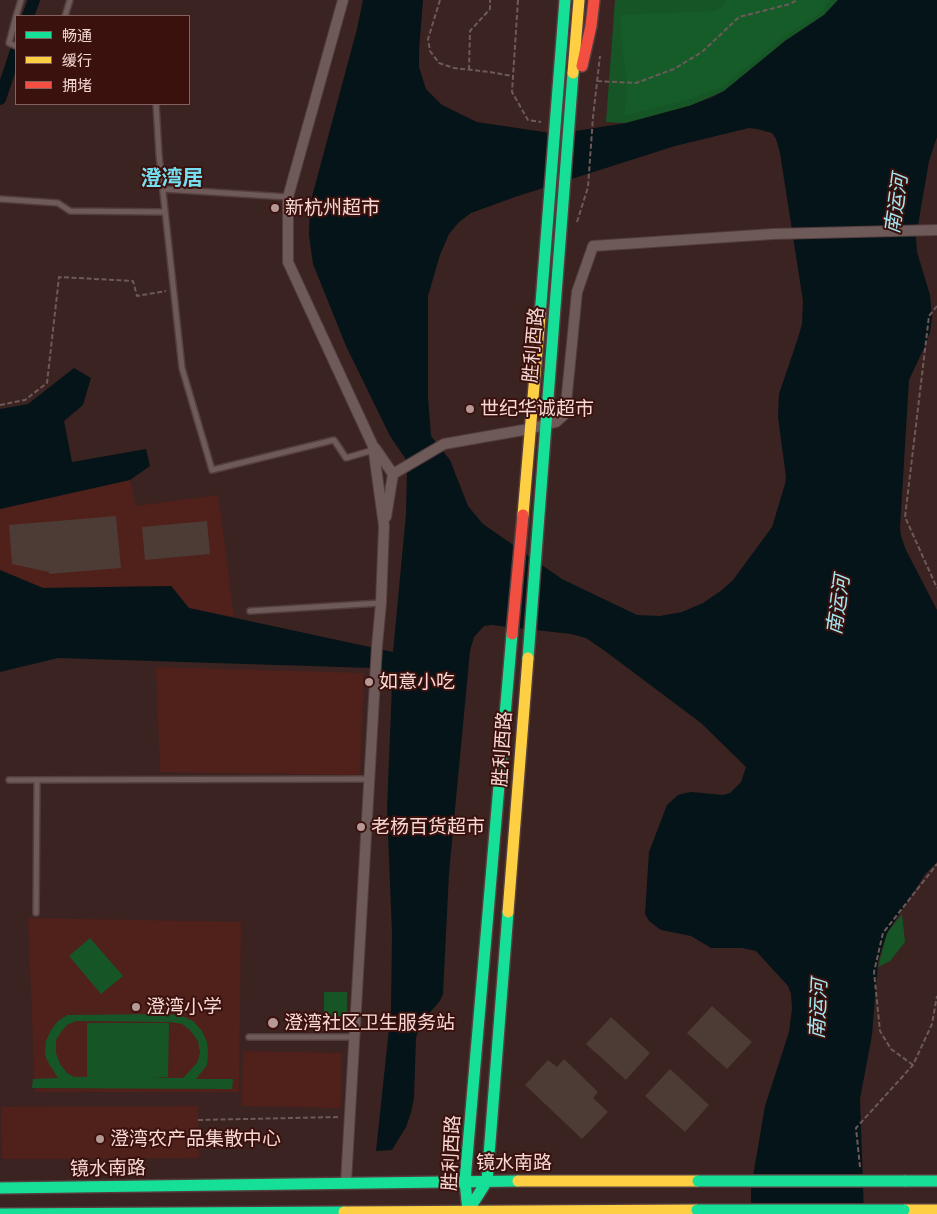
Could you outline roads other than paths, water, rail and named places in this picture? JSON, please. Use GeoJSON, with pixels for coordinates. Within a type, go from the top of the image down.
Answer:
{"type":"FeatureCollection","features":[{"type":"Feature","properties":{"kind":"main road","name":"胜利西路"},"geometry":{"type":"LineString","coordinates":[[468,1211],[465,1180],[565,0]]}},
{"type":"Feature","properties":{"kind":"main road","name":"胜利西路"},"geometry":{"type":"LineString","coordinates":[[468,1211],[487,1181],[579,0]]}},
{"type":"Feature","properties":{"kind":"main road"},"geometry":{"type":"LineString","coordinates":[[569,126],[591,26],[594,0]]}},
{"type":"Feature","properties":{"kind":"main road","name":"镜水南路"},"geometry":{"type":"LineString","coordinates":[[0,1188],[465,1180],[937,1181]]}},
{"type":"Feature","properties":{"kind":"main road"},"geometry":{"type":"LineString","coordinates":[[0,1214],[937,1210]]}},
{"type":"Feature","properties":{"kind":"street"},"geometry":{"type":"LineString","coordinates":[[343,0],[288,197],[288,262],[374,448],[384,526],[346,1182]]}},
{"type":"Feature","properties":{"kind":"street"},"geometry":{"type":"LineString","coordinates":[[384,526],[397,472],[444,444],[529,429],[556,422],[565,414],[577,292],[593,246],[773,234],[937,230]]}},
{"type":"Feature","properties":{"kind":"street"},"geometry":{"type":"LineString","coordinates":[[374,448],[397,472]]}},
{"type":"Feature","properties":{"kind":"lane"},"geometry":{"type":"LineString","coordinates":[[16,15],[21,0]]}},
{"type":"Feature","properties":{"kind":"lane"},"geometry":{"type":"LineString","coordinates":[[65,15],[70,0]]}},
{"type":"Feature","properties":{"kind":"lane"},"geometry":{"type":"LineString","coordinates":[[14,45],[9,43],[15,20]]}},
{"type":"Feature","properties":{"kind":"lane"},"geometry":{"type":"LineString","coordinates":[[156,105],[165,212],[182,368],[212,470],[334,440],[346,458],[374,448]]}},
{"type":"Feature","properties":{"kind":"lane"},"geometry":{"type":"LineString","coordinates":[[163,189],[288,197]]}},
{"type":"Feature","properties":{"kind":"lane"},"geometry":{"type":"LineString","coordinates":[[0,199],[58,203],[70,211],[165,212]]}},
{"type":"Feature","properties":{"kind":"lane"},"geometry":{"type":"LineString","coordinates":[[250,611],[381,603]]}},
{"type":"Feature","properties":{"kind":"lane"},"geometry":{"type":"LineString","coordinates":[[9,780],[369,779]]}},
{"type":"Feature","properties":{"kind":"lane"},"geometry":{"type":"LineString","coordinates":[[36,913],[37,780]]}},
{"type":"Feature","properties":{"kind":"lane"},"geometry":{"type":"LineString","coordinates":[[249,1037],[355,1037]]}},
{"type":"Feature","properties":{"kind":"water","name":"南运河"},"geometry":{"type":"Polygon","coordinates":[[[363,0],[423,0],[419,67],[426,89],[442,105],[477,122],[557,134],[626,123],[689,106],[710,98],[724,91],[785,41],[824,15],[838,0],[937,0],[937,137],[929,161],[916,237],[917,252],[930,295],[932,317],[930,332],[925,346],[909,380],[900,528],[906,550],[937,610],[937,862],[926,873],[887,933],[878,961],[872,1035],[860,1099],[864,1214],[751,1214],[751,1188],[765,1106],[789,1032],[792,1009],[791,994],[788,986],[756,951],[742,948],[711,948],[691,936],[661,930],[649,921],[645,914],[649,852],[667,805],[678,795],[685,793],[723,795],[730,793],[741,782],[746,767],[701,723],[586,638],[571,634],[491,625],[484,626],[474,637],[470,651],[449,873],[443,994],[440,1001],[425,1018],[416,1038],[414,1098],[406,1127],[392,1150],[376,1151],[391,1010],[392,933],[387,809],[392,685],[372,668],[58,658],[0,672],[0,570],[43,588],[171,586],[189,608],[393,652],[406,514],[407,469],[405,458],[390,436],[346,346],[313,264],[309,235],[310,204],[363,0]],[[749,128],[675,146],[471,213],[459,222],[449,234],[440,255],[428,296],[428,397],[431,436],[450,460],[468,506],[483,524],[562,579],[637,615],[660,616],[682,612],[703,603],[722,590],[733,580],[772,527],[785,484],[786,477],[778,417],[779,394],[802,324],[803,301],[780,153],[772,133],[749,128]]]}},
{"type":"Feature","properties":{"kind":"water"},"geometry":{"type":"Polygon","coordinates":[[[74,368],[91,378],[83,405],[64,421],[72,462],[146,449],[150,466],[130,480],[0,509],[0,409],[28,404],[74,368]]]}},
{"type":"Feature","properties":{"kind":"waterway"},"geometry":{"type":"LineString","coordinates":[[28,15],[34,0]]}},
{"type":"Feature","properties":{"kind":"waterway"},"geometry":{"type":"LineString","coordinates":[[0,99],[15,54]]}},
{"type":"Feature","properties":{"kind":"place","name":"新杭州超市"},"geometry":{"type":"Point","coordinates":[275,208]}},
{"type":"Feature","properties":{"kind":"place","name":"世纪华诚超市"},"geometry":{"type":"Point","coordinates":[470,409]}},
{"type":"Feature","properties":{"kind":"place","name":"如意小吃"},"geometry":{"type":"Point","coordinates":[369,682]}},
{"type":"Feature","properties":{"kind":"place","name":"老杨百货超市"},"geometry":{"type":"Point","coordinates":[361,827]}},
{"type":"Feature","properties":{"kind":"place","name":"澄湾小学"},"geometry":{"type":"Point","coordinates":[136,1007]}},
{"type":"Feature","properties":{"kind":"place","name":"澄湾社区卫生服务站"},"geometry":{"type":"Point","coordinates":[273,1023]}},
{"type":"Feature","properties":{"kind":"place","name":"澄湾农产品集散中心"},"geometry":{"type":"Point","coordinates":[100,1139]}},
{"type":"Feature","properties":{"kind":"district","name":"澄湾居"},"geometry":{"type":"Point","coordinates":[172,179]}}]}
